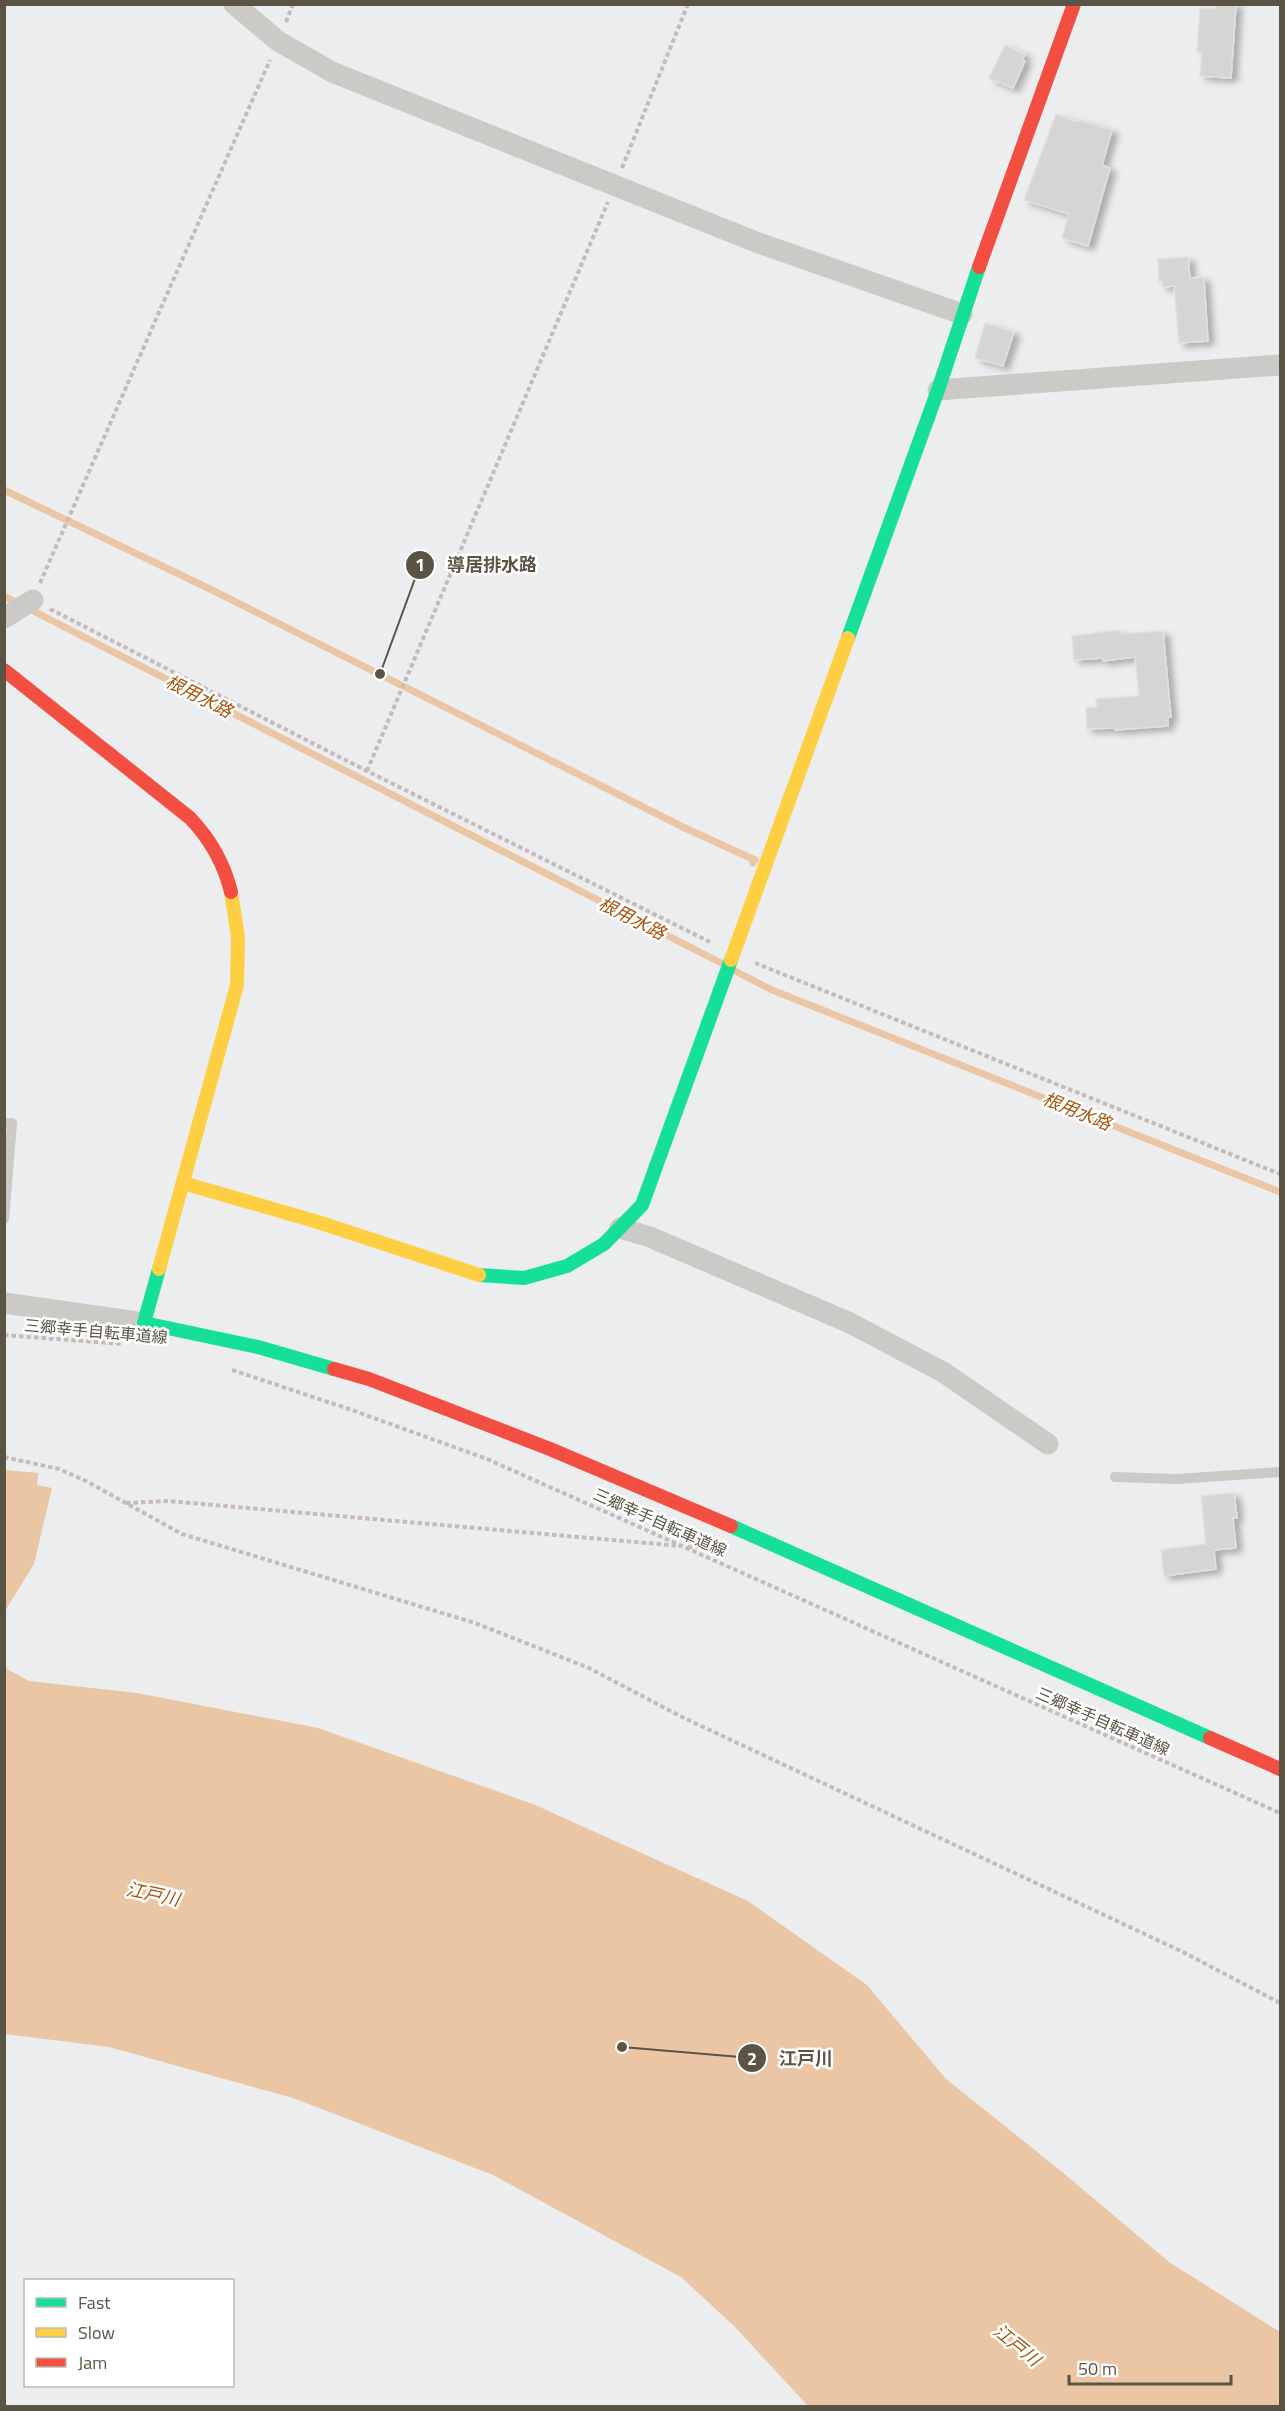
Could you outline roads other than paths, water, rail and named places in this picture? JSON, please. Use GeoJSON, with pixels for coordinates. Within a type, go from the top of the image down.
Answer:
{"type":"FeatureCollection","features":[{"type":"Feature","properties":{"kind":"street"},"geometry":{"type":"LineString","coordinates":[[234,4],[278,41],[332,72],[756,242],[962,314]]}},
{"type":"Feature","properties":{"kind":"street"},"geometry":{"type":"LineString","coordinates":[[183,1183],[318,1222],[479,1275],[524,1278],[567,1266],[604,1244],[642,1205],[938,390],[962,314],[1074,4]]}},
{"type":"Feature","properties":{"kind":"street"},"geometry":{"type":"LineString","coordinates":[[938,390],[1281,365]]}},
{"type":"Feature","properties":{"kind":"street"},"geometry":{"type":"LineString","coordinates":[[4,618],[33,600]]}},
{"type":"Feature","properties":{"kind":"street"},"geometry":{"type":"LineString","coordinates":[[4,670],[201,830],[220,857],[234,896],[239,940],[237,985],[144,1323]]}},
{"type":"Feature","properties":{"kind":"street"},"geometry":{"type":"LineString","coordinates":[[620,1228],[650,1237],[850,1323],[943,1372],[1048,1444]]}},
{"type":"Feature","properties":{"kind":"street"},"geometry":{"type":"LineString","coordinates":[[4,1303],[144,1323],[258,1347],[369,1378],[550,1449],[812,1561],[1281,1769]]}},
{"type":"Feature","properties":{"kind":"lane"},"geometry":{"type":"LineString","coordinates":[[4,1123],[12,1124],[4,1219]]}},
{"type":"Feature","properties":{"kind":"lane"},"geometry":{"type":"LineString","coordinates":[[1115,1477],[1178,1479],[1281,1472]]}},
{"type":"Feature","properties":{"kind":"water"},"geometry":{"type":"Polygon","coordinates":[[[5,1470],[38,1473],[37,1485],[52,1488],[34,1564],[5,1611],[5,1470]]]}},
{"type":"Feature","properties":{"kind":"water"},"geometry":{"type":"Polygon","coordinates":[[[4,1662],[7,1669],[29,1681],[137,1693],[318,1728],[533,1804],[748,1901],[867,1985],[946,2079],[1061,2171],[1169,2262],[1280,2332],[1280,2406],[808,2406],[735,2327],[681,2277],[493,2175],[293,2098],[109,2047],[5,2034],[4,1662]]]}},
{"type":"Feature","properties":{"kind":"waterway"},"geometry":{"type":"LineString","coordinates":[[4,490],[214,591],[685,828],[755,860],[753,863]]}},
{"type":"Feature","properties":{"kind":"waterway","name":"根用水路"},"geometry":{"type":"LineString","coordinates":[[4,596],[723,964]]}},
{"type":"Feature","properties":{"kind":"waterway","name":"根用水路"},"geometry":{"type":"LineString","coordinates":[[735,971],[772,990],[1280,1192]]}},
{"type":"Feature","properties":{"kind":"place","name":"導居排水路"},"geometry":{"type":"Point","coordinates":[380,674]}},
{"type":"Feature","properties":{"kind":"place","name":"江戸川"},"geometry":{"type":"Point","coordinates":[622,2047]}}]}
